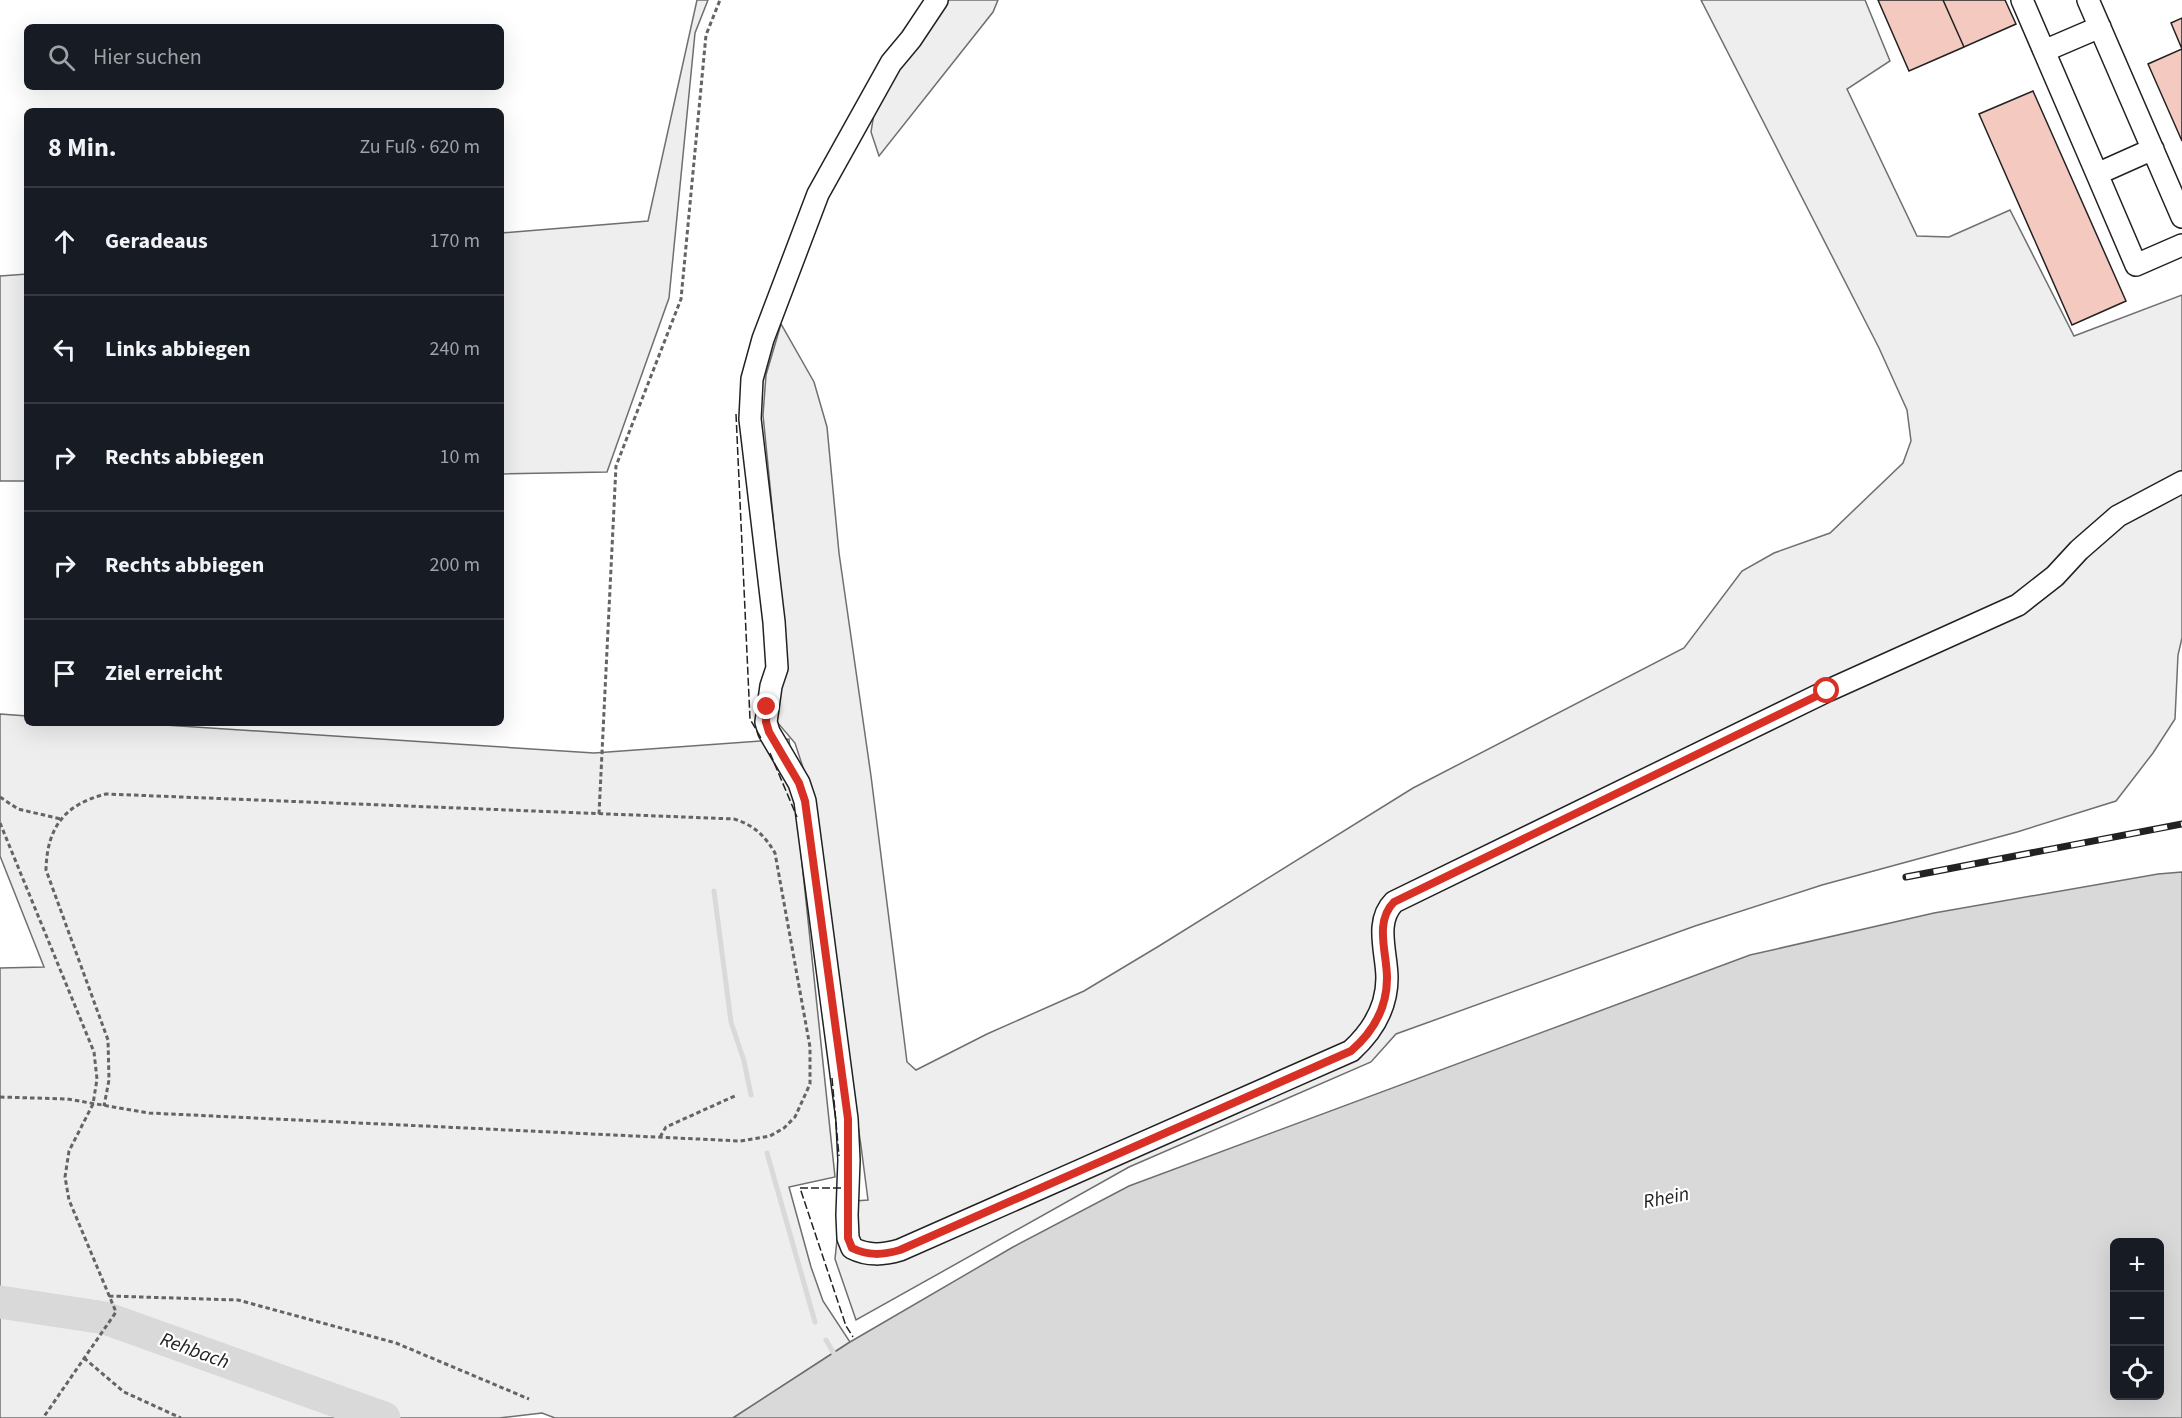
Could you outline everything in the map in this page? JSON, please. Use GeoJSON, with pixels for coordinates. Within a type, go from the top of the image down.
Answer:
{"type":"FeatureCollection","features":[{"type":"Feature","properties":{"kind":"lane"},"geometry":{"type":"LineString","coordinates":[[938,0],[891,63],[818,194],[763,339],[752,379],[750,398],[750,419],[774,622],[777,668],[771,686],[766,722],[769,732],[799,783],[805,801],[848,1119],[848,1232],[852,1248],[858,1251],[881,1255],[900,1250],[1351,1051],[1370,1033],[1382,1010],[1387,979],[1383,921],[1386,910],[1394,902],[1827,691],[2018,605],[2055,576],[2079,550],[2118,516],[2182,482]]}},
{"type":"Feature","properties":{"kind":"lane"},"geometry":{"type":"LineString","coordinates":[[2022,0],[2136,265],[2182,245]]}},
{"type":"Feature","properties":{"kind":"lane"},"geometry":{"type":"LineString","coordinates":[[2088,0],[2153,149],[2176,188],[2182,217]]}},
{"type":"Feature","properties":{"kind":"lane"},"geometry":{"type":"LineString","coordinates":[[2044,51],[2100,27]]}},
{"type":"Feature","properties":{"kind":"lane"},"geometry":{"type":"LineString","coordinates":[[2097,174],[2153,149]]}},
{"type":"Feature","properties":{"kind":"path"},"geometry":{"type":"LineString","coordinates":[[599,814],[616,466],[681,299],[706,35],[720,0]]}},
{"type":"Feature","properties":{"kind":"path"},"geometry":{"type":"LineString","coordinates":[[0,1097],[67,1099],[104,1106],[148,1113],[740,1141],[770,1136],[784,1128],[795,1117],[810,1084],[810,1047],[775,853],[758,830],[745,822],[734,819],[106,794],[80,802],[69,810],[54,830],[49,842],[46,870],[108,1040],[110,1080],[104,1106]]}},
{"type":"Feature","properties":{"kind":"path"},"geometry":{"type":"LineString","coordinates":[[0,797],[18,809],[61,819]]}},
{"type":"Feature","properties":{"kind":"path"},"geometry":{"type":"LineString","coordinates":[[0,823],[94,1052],[97,1079],[93,1104],[69,1150],[65,1177],[69,1200],[116,1312],[43,1418]]}},
{"type":"Feature","properties":{"kind":"path"},"geometry":{"type":"LineString","coordinates":[[660,1137],[666,1127],[737,1095]]}},
{"type":"Feature","properties":{"kind":"path"},"geometry":{"type":"LineString","coordinates":[[109,1296],[238,1300],[396,1343],[529,1399]]}},
{"type":"Feature","properties":{"kind":"path"},"geometry":{"type":"LineString","coordinates":[[84,1358],[124,1392],[181,1418]]}},
{"type":"Feature","properties":{"kind":"shaded area"},"geometry":{"type":"Polygon","coordinates":[[[697,0],[708,0],[695,33],[669,298],[607,472],[504,474],[504,233],[648,221],[697,0]]]}},
{"type":"Feature","properties":{"kind":"shaded area"},"geometry":{"type":"Polygon","coordinates":[[[949,0],[998,0],[993,12],[879,156],[871,132],[876,101],[949,0]]]}},
{"type":"Feature","properties":{"kind":"shaded area"},"geometry":{"type":"Polygon","coordinates":[[[1701,0],[1865,0],[1890,61],[1847,89],[1917,236],[1949,237],[2010,210],[2074,336],[2182,295],[2182,638],[2178,655],[2175,719],[2153,753],[2116,801],[2017,832],[1822,885],[1695,926],[1396,1034],[1371,1062],[1129,1167],[856,1320],[835,1259],[841,1202],[868,1200],[861,1146],[809,786],[795,743],[777,722],[773,706],[786,647],[763,415],[766,375],[781,324],[814,382],[827,427],[839,553],[871,776],[907,1062],[916,1070],[987,1034],[1084,991],[1413,788],[1684,648],[1742,571],[1774,553],[1830,533],[1903,463],[1911,441],[1907,410],[1879,348],[1701,0]]]}},
{"type":"Feature","properties":{"kind":"shaded area"},"geometry":{"type":"Polygon","coordinates":[[[24,274],[24,481],[0,481],[0,276],[24,274]]]}},
{"type":"Feature","properties":{"kind":"shaded area"},"geometry":{"type":"Polygon","coordinates":[[[0,714],[24,716],[24,726],[180,726],[594,753],[789,739],[835,1177],[789,1187],[823,1301],[850,1342],[733,1418],[555,1418],[542,1413],[499,1418],[0,1418],[0,968],[44,967],[0,856],[0,714]]]}},
{"type":"Feature","properties":{"kind":"water","name":"Rhein"},"geometry":{"type":"Polygon","coordinates":[[[2182,872],[2182,1418],[733,1418],[850,1342],[1013,1247],[1129,1186],[1750,955],[1934,913],[2158,874],[2182,872]]]}},
{"type":"Feature","properties":{"kind":"building"},"geometry":{"type":"Polygon","coordinates":[[[1878,0],[1943,0],[1964,47],[1909,71],[1878,0]]]}},
{"type":"Feature","properties":{"kind":"building"},"geometry":{"type":"Polygon","coordinates":[[[1943,0],[2005,0],[2016,24],[1964,47],[1943,0]]]}},
{"type":"Feature","properties":{"kind":"building"},"geometry":{"type":"Polygon","coordinates":[[[2182,18],[2182,49],[2171,23],[2182,18]]]}},
{"type":"Feature","properties":{"kind":"building"},"geometry":{"type":"Polygon","coordinates":[[[2182,49],[2182,141],[2148,64],[2182,49]]]}},
{"type":"Feature","properties":{"kind":"building"},"geometry":{"type":"Polygon","coordinates":[[[2033,91],[2126,301],[2072,325],[1979,114],[2033,91]]]}},
{"type":"Feature","properties":{"kind":"waterway"},"geometry":{"type":"LineString","coordinates":[[714,891],[731,1022],[744,1061],[751,1095]]}},
{"type":"Feature","properties":{"kind":"waterway"},"geometry":{"type":"LineString","coordinates":[[767,1153],[815,1322]]}},
{"type":"Feature","properties":{"kind":"waterway","name":"Rehbach"},"geometry":{"type":"LineString","coordinates":[[0,1302],[105,1318],[384,1418]]}},
{"type":"Feature","properties":{"kind":"waterway"},"geometry":{"type":"LineString","coordinates":[[826,1340],[836,1357]]}},
{"type":"Feature","properties":{"kind":"railway"},"geometry":{"type":"LineString","coordinates":[[1906,877],[2182,824]]}},
{"type":"Feature","properties":{"kind":"fence"},"geometry":{"type":"LineString","coordinates":[[736,414],[750,719],[761,738]]}},
{"type":"Feature","properties":{"kind":"fence"},"geometry":{"type":"LineString","coordinates":[[770,753],[797,817]]}},
{"type":"Feature","properties":{"kind":"fence"},"geometry":{"type":"LineString","coordinates":[[832,1078],[839,1156]]}},
{"type":"Feature","properties":{"kind":"fence"},"geometry":{"type":"LineString","coordinates":[[841,1188],[800,1188],[846,1326],[853,1337]]}},
{"type":"Feature","properties":{"kind":"route"},"geometry":{"type":"LineString","coordinates":[[767,707],[766,722],[769,732],[799,783],[805,801],[848,1119],[848,1238],[852,1248],[881,1255],[900,1250],[1341,1057],[1370,1033],[1382,1010],[1387,979],[1383,921],[1386,910],[1394,902],[1827,691]]}}]}
